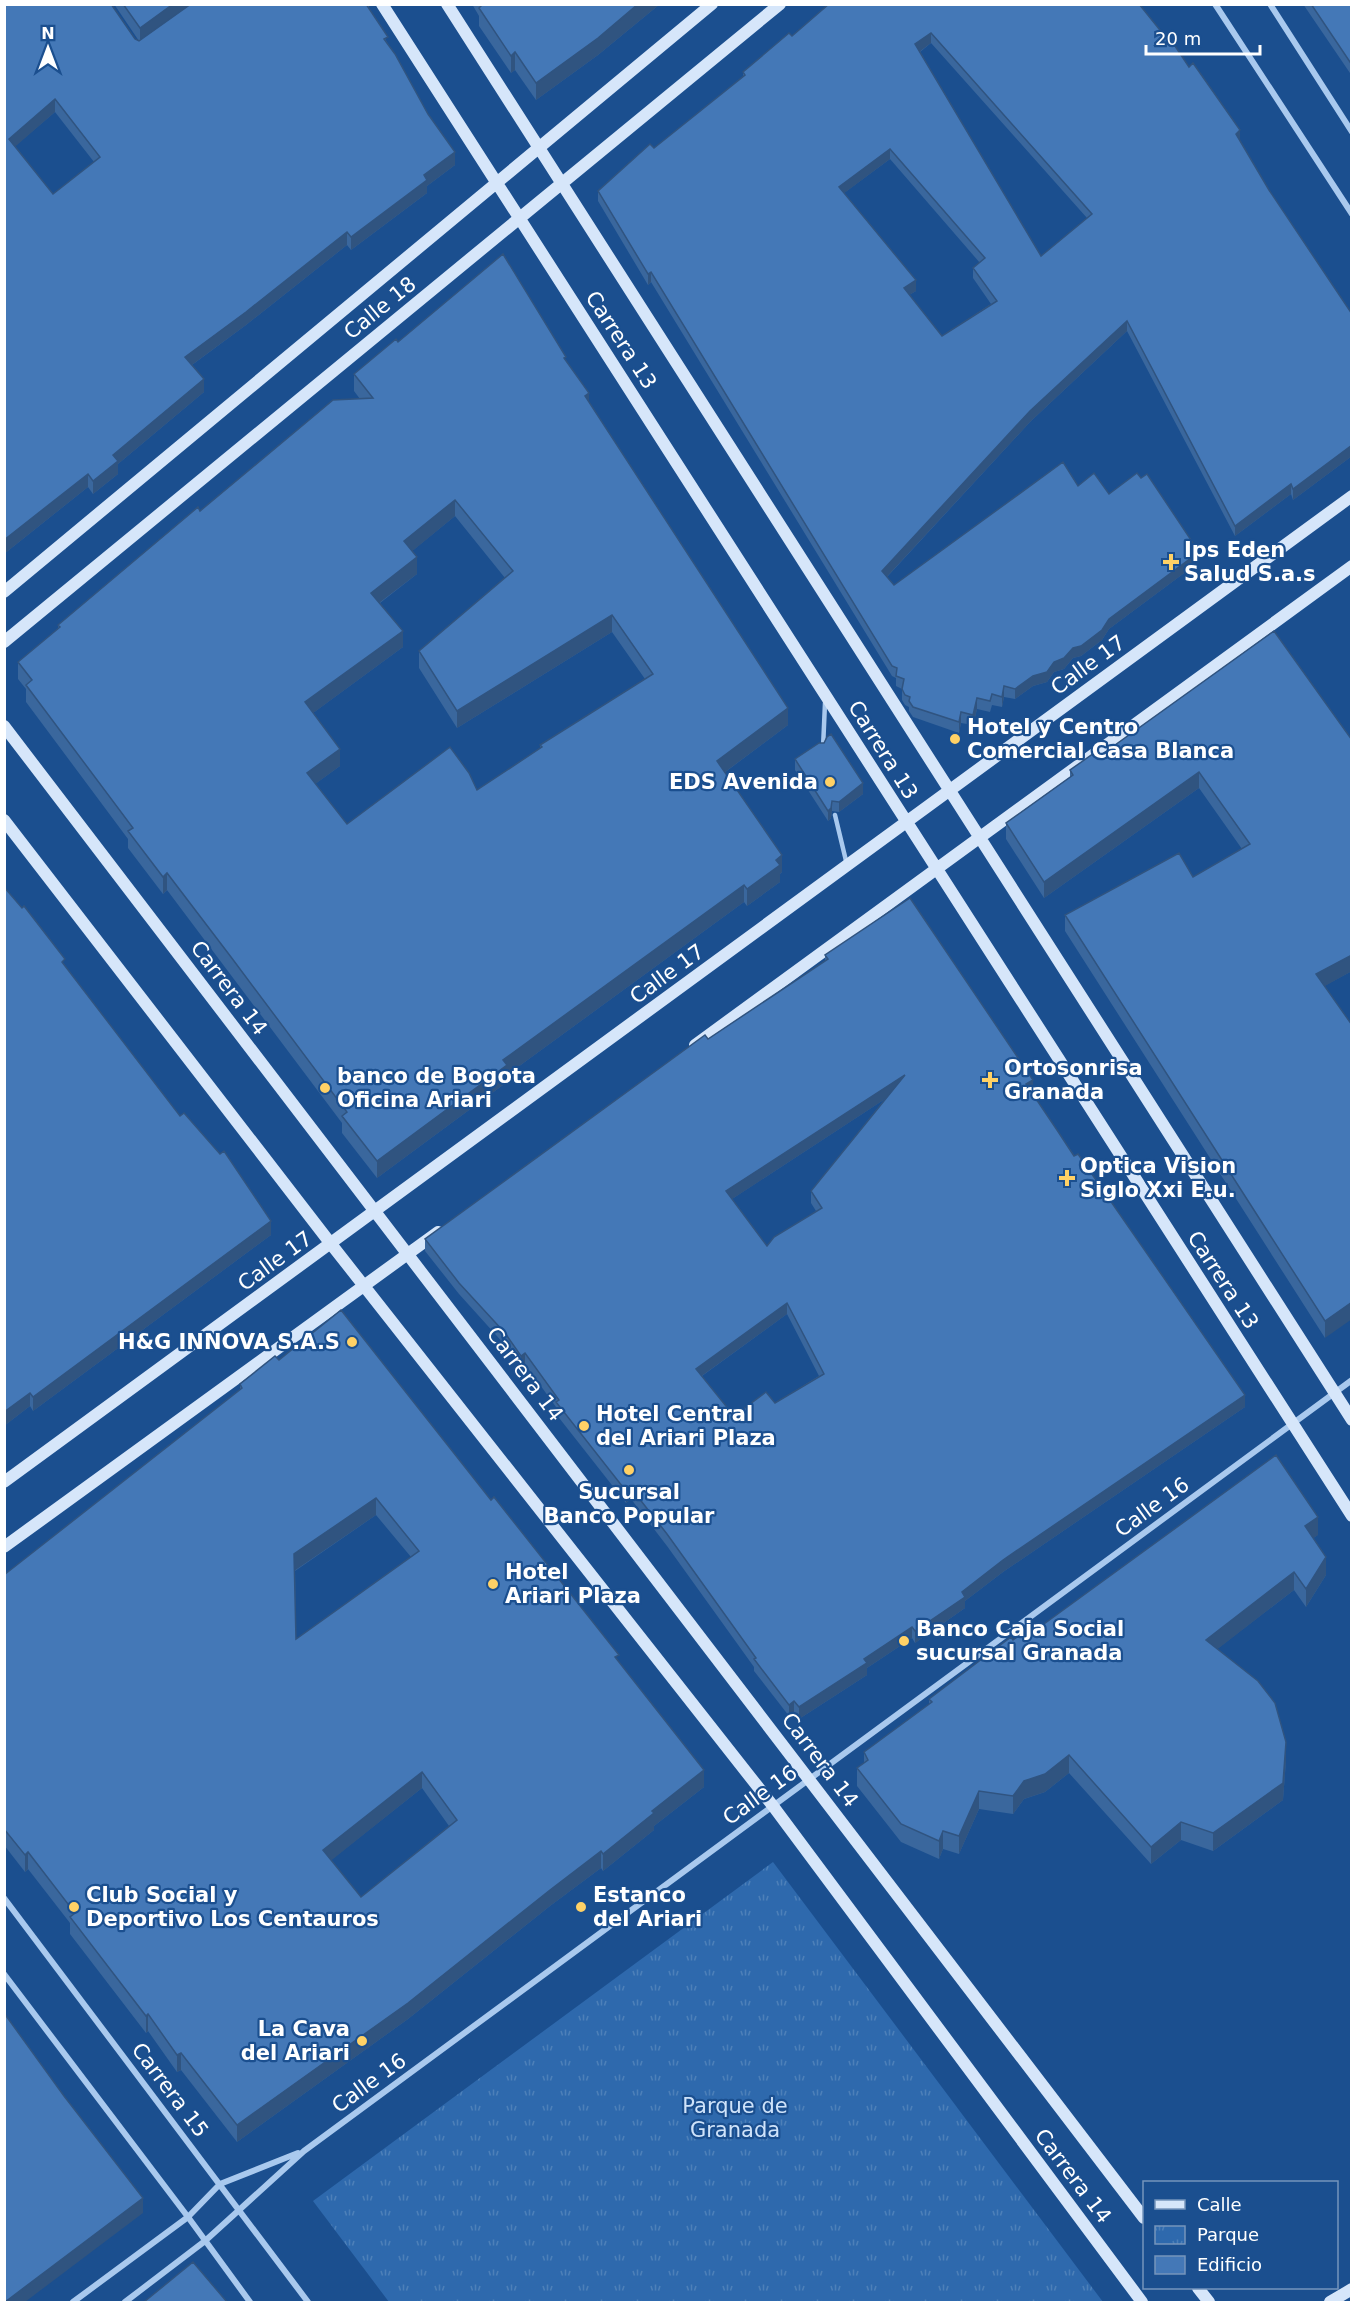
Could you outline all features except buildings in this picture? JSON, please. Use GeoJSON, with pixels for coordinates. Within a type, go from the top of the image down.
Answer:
{"type":"FeatureCollection","features":[{"type":"Feature","properties":{"kind":"street","name":"Carrera 13"},"geometry":{"type":"LineString","coordinates":[[382,4],[825,694],[905,823],[1352,1516]]}},
{"type":"Feature","properties":{"kind":"street","name":"Carrera 13"},"geometry":{"type":"LineString","coordinates":[[447,4],[1352,1420]]}},
{"type":"Feature","properties":{"kind":"street","name":"Calle 18"},"geometry":{"type":"LineString","coordinates":[[4,592],[712,4]]}},
{"type":"Feature","properties":{"kind":"street","name":"Calle 18"},"geometry":{"type":"LineString","coordinates":[[4,642],[780,4]]}},
{"type":"Feature","properties":{"kind":"street"},"geometry":{"type":"LineString","coordinates":[[1215,4],[1352,214]]}},
{"type":"Feature","properties":{"kind":"street"},"geometry":{"type":"LineString","coordinates":[[1270,4],[1352,132]]}},
{"type":"Feature","properties":{"kind":"street","name":"Calle 17"},"geometry":{"type":"LineString","coordinates":[[4,1482],[1352,496]]}},
{"type":"Feature","properties":{"kind":"street"},"geometry":{"type":"LineString","coordinates":[[686,1051],[1352,566]]}},
{"type":"Feature","properties":{"kind":"street","name":"Carrera 14"},"geometry":{"type":"LineString","coordinates":[[4,726],[1143,2217]]}},
{"type":"Feature","properties":{"kind":"street","name":"Carrera 14"},"geometry":{"type":"LineString","coordinates":[[4,820],[365,1287],[773,1806],[1142,2302]]}},
{"type":"Feature","properties":{"kind":"street"},"geometry":{"type":"LineString","coordinates":[[4,1547],[447,1226]]}},
{"type":"Feature","properties":{"kind":"street","name":"Calle 16"},"geometry":{"type":"LineString","coordinates":[[124,2302],[206,2241],[304,2151],[1352,1380]]}},
{"type":"Feature","properties":{"kind":"street","name":"Carrera 15"},"geometry":{"type":"LineString","coordinates":[[4,1898],[308,2302]]}},
{"type":"Feature","properties":{"kind":"street"},"geometry":{"type":"LineString","coordinates":[[4,1974],[250,2302]]}},
{"type":"Feature","properties":{"kind":"street","name":"Calle 16"},"geometry":{"type":"LineString","coordinates":[[73,2302],[188,2217],[220,2184],[304,2151]]}},
{"type":"Feature","properties":{"kind":"street"},"geometry":{"type":"LineString","coordinates":[[1199,2289],[1209,2302]]}},
{"type":"Feature","properties":{"kind":"street"},"geometry":{"type":"LineString","coordinates":[[1330,2302],[1352,2289]]}},
{"type":"Feature","properties":{"kind":"lane"},"geometry":{"type":"LineString","coordinates":[[822,750],[825,694]]}},
{"type":"Feature","properties":{"kind":"lane"},"geometry":{"type":"LineString","coordinates":[[835,815],[847,866]]}},
{"type":"Feature","properties":{"kind":"green space","name":"Parque de Granada"},"geometry":{"type":"Polygon","coordinates":[[[773,1862],[1103,2302],[389,2302],[313,2201],[773,1862]]]}},
{"type":"Feature","properties":{"kind":"place","name":"Ips Eden Salud S.a.s"},"geometry":{"type":"Point","coordinates":[1171,562]}},
{"type":"Feature","properties":{"kind":"place","name":"Hotel y Centro Comercial Casa Blanca"},"geometry":{"type":"Point","coordinates":[955,739]}},
{"type":"Feature","properties":{"kind":"place","name":"EDS Avenida"},"geometry":{"type":"Point","coordinates":[830,782]}},
{"type":"Feature","properties":{"kind":"place","name":"Ortosonrisa Granada"},"geometry":{"type":"Point","coordinates":[990,1080]}},
{"type":"Feature","properties":{"kind":"place","name":"banco de Bogota Oficina Ariari"},"geometry":{"type":"Point","coordinates":[325,1088]}},
{"type":"Feature","properties":{"kind":"place","name":"Optica Vision Siglo Xxi E.u."},"geometry":{"type":"Point","coordinates":[1067,1178]}},
{"type":"Feature","properties":{"kind":"place","name":"H&G INNOVA S.A.S"},"geometry":{"type":"Point","coordinates":[352,1342]}},
{"type":"Feature","properties":{"kind":"place","name":"Hotel Central del Ariari Plaza"},"geometry":{"type":"Point","coordinates":[584,1426]}},
{"type":"Feature","properties":{"kind":"place","name":"Sucursal Banco Popular"},"geometry":{"type":"Point","coordinates":[629,1470]}},
{"type":"Feature","properties":{"kind":"place","name":"Hotel Ariari Plaza"},"geometry":{"type":"Point","coordinates":[493,1584]}},
{"type":"Feature","properties":{"kind":"place","name":"Banco Caja Social sucursal Granada"},"geometry":{"type":"Point","coordinates":[904,1641]}},
{"type":"Feature","properties":{"kind":"place","name":"Club Social y Deportivo Los Centauros"},"geometry":{"type":"Point","coordinates":[74,1907]}},
{"type":"Feature","properties":{"kind":"place","name":"Estanco del Ariari"},"geometry":{"type":"Point","coordinates":[581,1907]}},
{"type":"Feature","properties":{"kind":"place","name":"La Cava del Ariari"},"geometry":{"type":"Point","coordinates":[362,2041]}}]}
